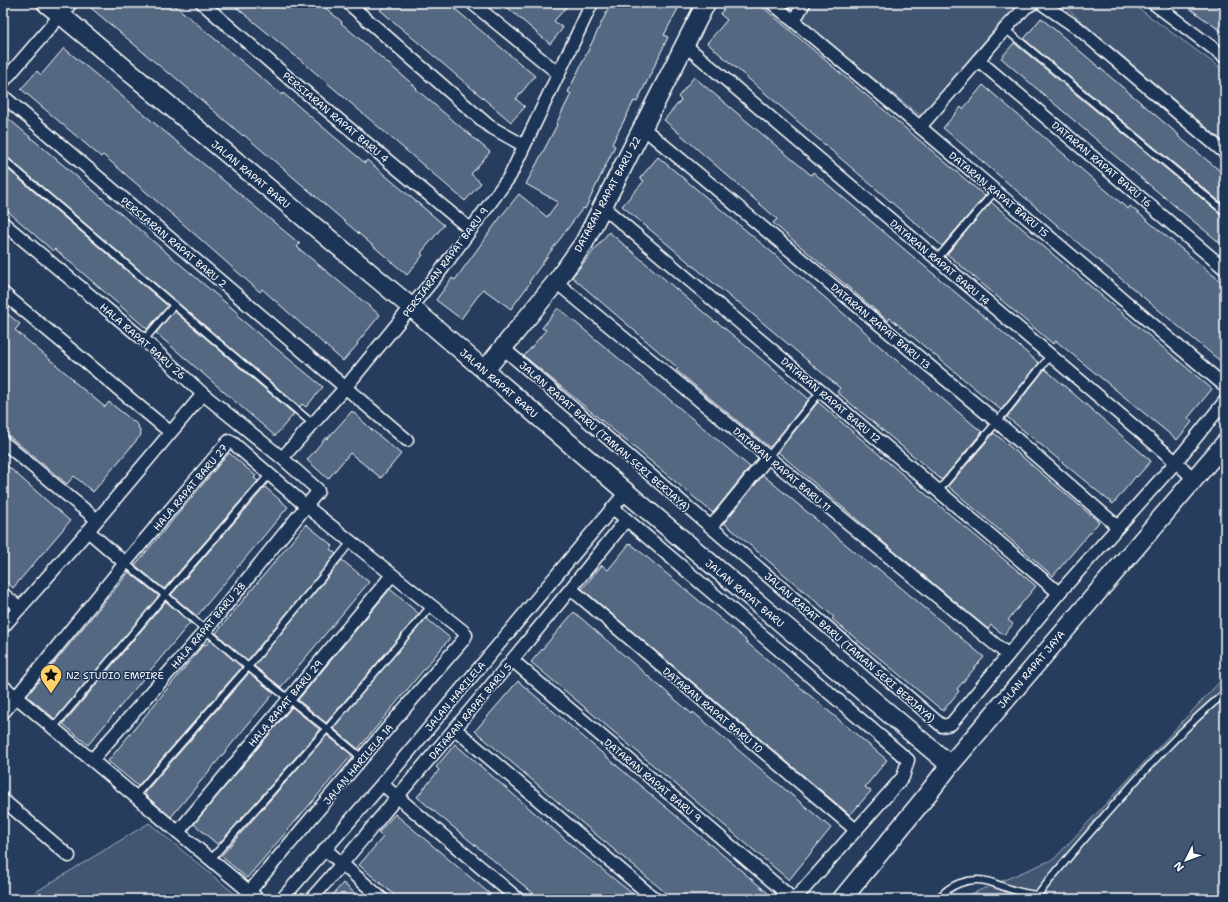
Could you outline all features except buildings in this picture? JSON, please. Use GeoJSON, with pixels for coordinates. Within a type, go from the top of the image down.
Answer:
{"type":"FeatureCollection","features":[{"type":"Feature","properties":{"kind":"street","name":"JALAN RAPAT BARU"},"geometry":{"type":"LineString","coordinates":[[46,3],[66,9],[626,492],[950,765]]}},
{"type":"Feature","properties":{"kind":"street","name":"PERSIARAN RAPAT BARU 4"},"geometry":{"type":"LineString","coordinates":[[202,3],[292,81],[470,229]]}},
{"type":"Feature","properties":{"kind":"street"},"geometry":{"type":"LineString","coordinates":[[472,3],[559,74]]}},
{"type":"Feature","properties":{"kind":"street","name":"PERSIARAN RAPAT BARU 9"},"geometry":{"type":"LineString","coordinates":[[282,458],[345,388],[442,270],[470,229],[510,176],[592,3]]}},
{"type":"Feature","properties":{"kind":"street","name":"DATARAN RAPAT BARU 22"},"geometry":{"type":"LineString","coordinates":[[484,370],[556,282],[584,242],[706,3]]}},
{"type":"Feature","properties":{"kind":"street","name":"DATARAN RAPAT BARU 15"},"geometry":{"type":"LineString","coordinates":[[772,3],[920,126],[995,192],[1225,386]]}},
{"type":"Feature","properties":{"kind":"street"},"geometry":{"type":"LineString","coordinates":[[794,21],[804,3]]}},
{"type":"Feature","properties":{"kind":"street"},"geometry":{"type":"LineString","coordinates":[[920,126],[1005,29],[1026,7],[1034,3]]}},
{"type":"Feature","properties":{"kind":"street"},"geometry":{"type":"LineString","coordinates":[[1041,3],[1079,29],[1225,153]]}},
{"type":"Feature","properties":{"kind":"street"},"geometry":{"type":"LineString","coordinates":[[1153,3],[1225,57]]}},
{"type":"Feature","properties":{"kind":"street"},"geometry":{"type":"LineString","coordinates":[[356,6],[489,126],[524,145]]}},
{"type":"Feature","properties":{"kind":"street"},"geometry":{"type":"LineString","coordinates":[[3,82],[66,9]]}},
{"type":"Feature","properties":{"kind":"street","name":"DATARAN RAPAT BARU 14"},"geometry":{"type":"LineString","coordinates":[[685,45],[1176,462],[1194,479]]}},
{"type":"Feature","properties":{"kind":"street","name":"DATARAN RAPAT BARU 16"},"geometry":{"type":"LineString","coordinates":[[978,60],[1225,269]]}},
{"type":"Feature","properties":{"kind":"street","name":"PERSIARAN RAPAT BARU 2"},"geometry":{"type":"LineString","coordinates":[[3,96],[407,440]]}},
{"type":"Feature","properties":{"kind":"street","name":"DATARAN RAPAT BARU 13"},"geometry":{"type":"LineString","coordinates":[[643,128],[997,422],[1118,527]]}},
{"type":"Feature","properties":{"kind":"street","name":"DATARAN RAPAT BARU 12"},"geometry":{"type":"LineString","coordinates":[[603,207],[1059,593]]}},
{"type":"Feature","properties":{"kind":"street","name":"HALA RAPAT BARU 26"},"geometry":{"type":"LineString","coordinates":[[3,223],[144,340],[203,394],[282,458]]}},
{"type":"Feature","properties":{"kind":"street","name":"DATARAN RAPAT BARU 11"},"geometry":{"type":"LineString","coordinates":[[556,282],[1008,655]]}},
{"type":"Feature","properties":{"kind":"street"},"geometry":{"type":"LineString","coordinates":[[3,293],[170,432]]}},
{"type":"Feature","properties":{"kind":"street","name":"JALAN RAPAT BARU (TAMAN SERI BERJAYA)"},"geometry":{"type":"LineString","coordinates":[[503,348],[942,726],[951,724],[1059,593],[1176,462],[1225,400]]}},
{"type":"Feature","properties":{"kind":"street"},"geometry":{"type":"LineString","coordinates":[[3,627],[88,530],[203,394]]}},
{"type":"Feature","properties":{"kind":"street","name":"HALA RAPAT BARU 27"},"geometry":{"type":"LineString","coordinates":[[3,713],[125,563],[229,441],[306,506],[463,630],[466,636]]}},
{"type":"Feature","properties":{"kind":"street"},"geometry":{"type":"LineString","coordinates":[[3,442],[96,519]]}},
{"type":"Feature","properties":{"kind":"street","name":"JALAN RAPAT JAYA"},"geometry":{"type":"LineString","coordinates":[[842,899],[950,765],[1225,443]]}},
{"type":"Feature","properties":{"kind":"street"},"geometry":{"type":"LineString","coordinates":[[711,527],[768,457]]}},
{"type":"Feature","properties":{"kind":"street"},"geometry":{"type":"LineString","coordinates":[[282,458],[317,488],[318,491],[306,506]]}},
{"type":"Feature","properties":{"kind":"street","name":"JALAN HARILELA"},"geometry":{"type":"LineString","coordinates":[[282,899],[382,784],[626,492]]}},
{"type":"Feature","properties":{"kind":"street","name":"HALA RAPAT BARU 28"},"geometry":{"type":"LineString","coordinates":[[92,760],[206,630],[306,506]]}},
{"type":"Feature","properties":{"kind":"street"},"geometry":{"type":"LineString","coordinates":[[613,508],[908,760],[903,777],[794,899]]}},
{"type":"Feature","properties":{"kind":"street","name":"DATARAN RAPAT BARU 5"},"geometry":{"type":"LineString","coordinates":[[313,898],[571,589],[626,520]]}},
{"type":"Feature","properties":{"kind":"street"},"geometry":{"type":"LineString","coordinates":[[88,530],[125,563]]}},
{"type":"Feature","properties":{"kind":"street","name":"HALA RAPAT BARU 29"},"geometry":{"type":"LineString","coordinates":[[178,832],[392,575]]}},
{"type":"Feature","properties":{"kind":"street","name":"DATARAN RAPAT BARU 10"},"geometry":{"type":"LineString","coordinates":[[571,589],[856,830]]}},
{"type":"Feature","properties":{"kind":"street"},"geometry":{"type":"LineString","coordinates":[[3,594],[20,608]]}},
{"type":"Feature","properties":{"kind":"street","name":"JALAN HARILELA 1A"},"geometry":{"type":"LineString","coordinates":[[254,896],[362,758],[460,645],[466,636]]}},
{"type":"Feature","properties":{"kind":"street","name":"DATARAN RAPAT BARU 9"},"geometry":{"type":"LineString","coordinates":[[512,660],[794,899]]}},
{"type":"Feature","properties":{"kind":"street"},"geometry":{"type":"LineString","coordinates":[[3,686],[254,896]]}},
{"type":"Feature","properties":{"kind":"street"},"geometry":{"type":"LineString","coordinates":[[455,729],[654,899]]}},
{"type":"Feature","properties":{"kind":"street"},"geometry":{"type":"LineString","coordinates":[[382,784],[518,899]]}},
{"type":"Feature","properties":{"kind":"street"},"geometry":{"type":"LineString","coordinates":[[3,800],[70,856]]}},
{"type":"Feature","properties":{"kind":"street"},"geometry":{"type":"LineString","coordinates":[[325,849],[382,899]]}},
{"type":"Feature","properties":{"kind":"lane"},"geometry":{"type":"LineString","coordinates":[[1005,29],[1225,212]]}},
{"type":"Feature","properties":{"kind":"lane"},"geometry":{"type":"LineString","coordinates":[[3,159],[313,424]]}},
{"type":"Feature","properties":{"kind":"lane"},"geometry":{"type":"LineString","coordinates":[[937,259],[995,192]]}},
{"type":"Feature","properties":{"kind":"lane"},"geometry":{"type":"LineString","coordinates":[[144,340],[174,305]]}},
{"type":"Feature","properties":{"kind":"lane"},"geometry":{"type":"LineString","coordinates":[[938,491],[997,422],[1050,356]]}},
{"type":"Feature","properties":{"kind":"lane"},"geometry":{"type":"LineString","coordinates":[[768,457],[821,391]]}},
{"type":"Feature","properties":{"kind":"lane"},"geometry":{"type":"LineString","coordinates":[[53,728],[165,594],[269,475]]}},
{"type":"Feature","properties":{"kind":"lane"},"geometry":{"type":"LineString","coordinates":[[135,796],[248,667],[351,542]]}},
{"type":"Feature","properties":{"kind":"lane"},"geometry":{"type":"LineString","coordinates":[[125,563],[165,594],[248,667],[362,758]]}},
{"type":"Feature","properties":{"kind":"lane"},"geometry":{"type":"LineString","coordinates":[[211,859],[327,729],[431,606]]}},
{"type":"Feature","properties":{"kind":"lane"},"geometry":{"type":"LineString","coordinates":[[938,899],[953,886],[971,881],[986,881],[1040,897],[1049,879],[1165,748],[1200,714],[1225,693]]}},
{"type":"Feature","properties":{"kind":"shaded area"},"geometry":{"type":"Polygon","coordinates":[[[811,3],[1017,3],[921,116],[801,21],[811,3]]]}},
{"type":"Feature","properties":{"kind":"shaded area"},"geometry":{"type":"Polygon","coordinates":[[[1060,3],[1131,3],[1225,71],[1225,143],[1060,3]]]}},
{"type":"Feature","properties":{"kind":"shaded area"},"geometry":{"type":"Polygon","coordinates":[[[1225,676],[1225,899],[959,899],[1054,859],[1225,676]]]}},
{"type":"Feature","properties":{"kind":"shaded area"},"geometry":{"type":"Polygon","coordinates":[[[149,823],[241,899],[24,899],[149,823]]]}},
{"type":"Feature","properties":{"kind":"place","name":"NZ STUDIO EMPIRE"},"geometry":{"type":"Point","coordinates":[51,694]}}]}
